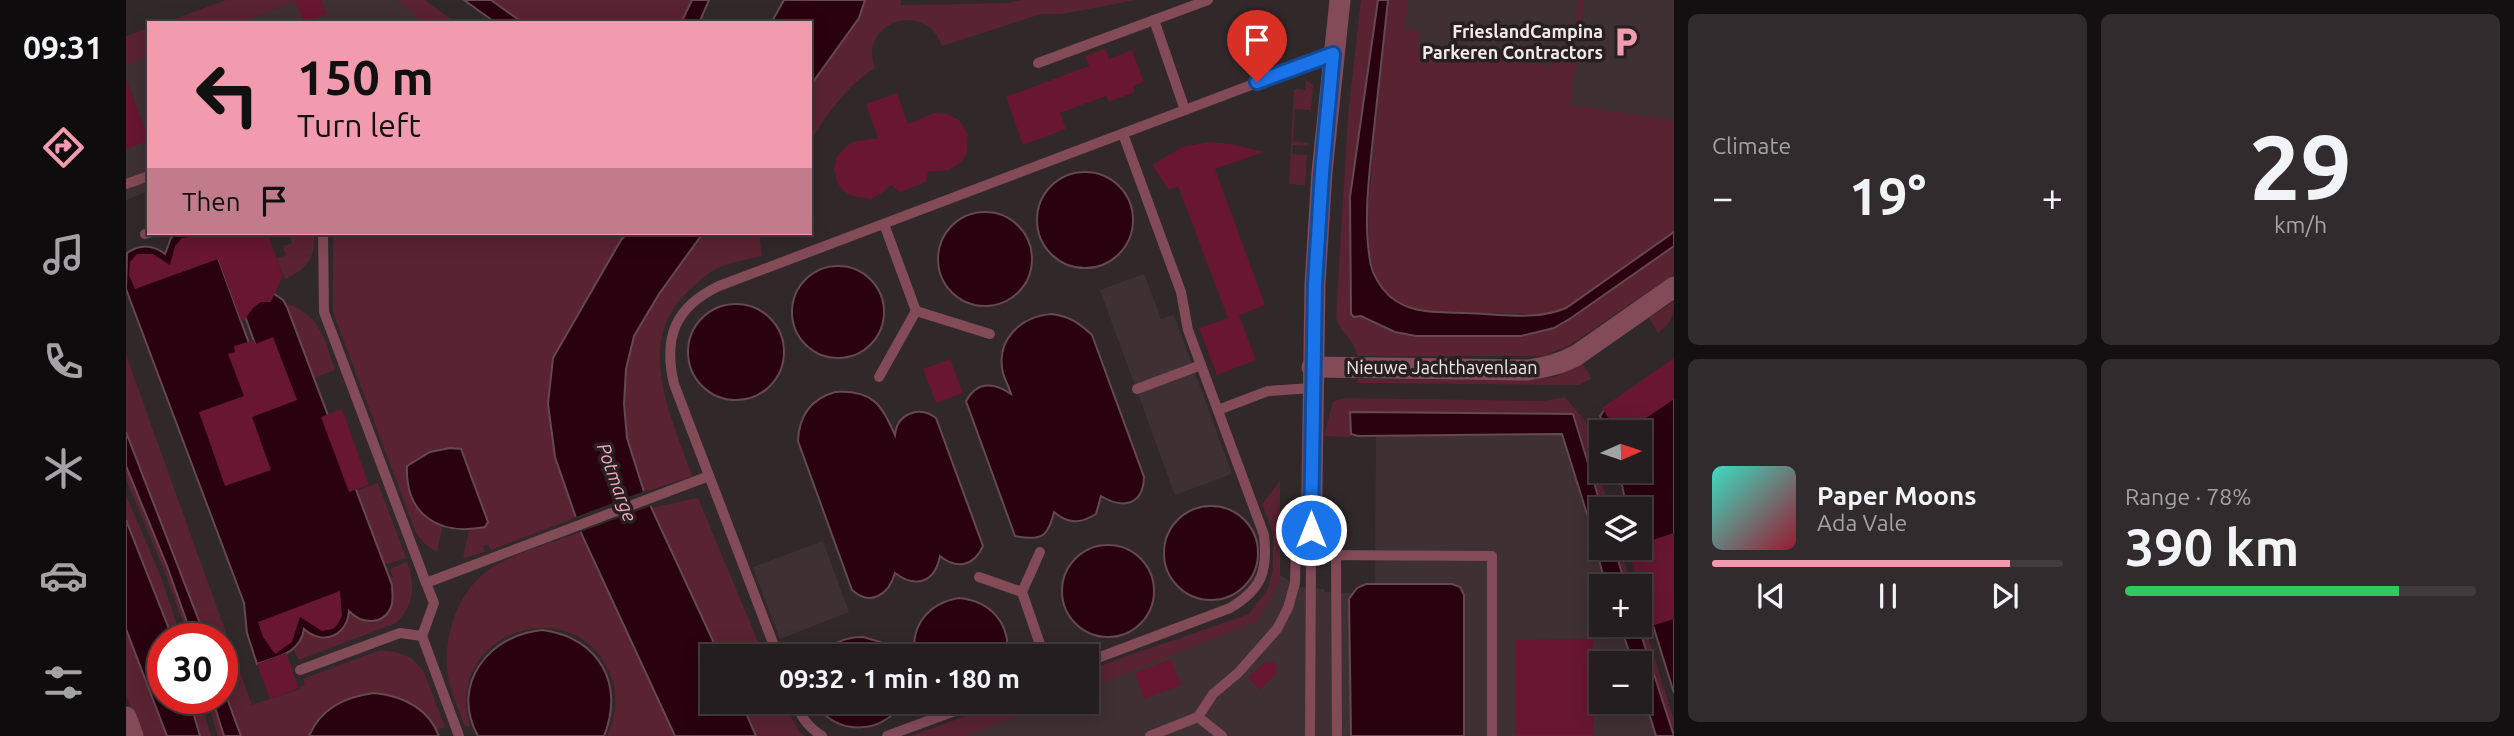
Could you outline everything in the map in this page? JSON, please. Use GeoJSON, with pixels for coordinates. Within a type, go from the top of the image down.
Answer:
{"type":"FeatureCollection","features":[{"type":"Feature","properties":{"kind":"street"},"geometry":{"type":"LineString","coordinates":[[1311,555],[1312,378],[1322,173],[1340,0]]}},
{"type":"Feature","properties":{"kind":"street","name":"Nieuwe Jachthavenlaan"},"geometry":{"type":"LineString","coordinates":[[1312,378],[1528,370],[1546,367],[1577,355],[1674,287]]}},
{"type":"Feature","properties":{"kind":"street"},"geometry":{"type":"LineString","coordinates":[[126,717],[133,736]]}},
{"type":"Feature","properties":{"kind":"lane"},"geometry":{"type":"LineString","coordinates":[[1038,63],[1209,0]]}},
{"type":"Feature","properties":{"kind":"lane"},"geometry":{"type":"LineString","coordinates":[[1154,20],[1185,110]]}},
{"type":"Feature","properties":{"kind":"lane"},"geometry":{"type":"LineString","coordinates":[[773,644],[674,384],[668,360],[673,333],[684,310],[699,295],[719,286],[1333,54]]}},
{"type":"Feature","properties":{"kind":"lane"},"geometry":{"type":"LineString","coordinates":[[1099,657],[1230,608],[1248,598],[1262,579],[1266,556],[1264,535],[1188,330],[1181,292],[1123,134]]}},
{"type":"Feature","properties":{"kind":"lane"},"geometry":{"type":"LineString","coordinates":[[126,184],[147,177]]}},
{"type":"Feature","properties":{"kind":"lane"},"geometry":{"type":"LineString","coordinates":[[879,377],[916,311],[884,224]]}},
{"type":"Feature","properties":{"kind":"lane"},"geometry":{"type":"LineString","coordinates":[[323,235],[324,312],[434,603],[422,636],[459,736]]}},
{"type":"Feature","properties":{"kind":"lane"},"geometry":{"type":"LineString","coordinates":[[916,311],[990,334]]}},
{"type":"Feature","properties":{"kind":"lane"},"geometry":{"type":"LineString","coordinates":[[1137,390],[1201,365]]}},
{"type":"Feature","properties":{"kind":"lane"},"geometry":{"type":"LineString","coordinates":[[1218,410],[1312,378]]}},
{"type":"Feature","properties":{"kind":"lane"},"geometry":{"type":"LineString","coordinates":[[426,583],[709,475]]}},
{"type":"Feature","properties":{"kind":"lane"},"geometry":{"type":"LineString","coordinates":[[1150,736],[1198,717],[1213,695],[1238,673],[1277,629],[1288,608],[1295,583],[1296,539],[1312,479]]}},
{"type":"Feature","properties":{"kind":"lane"},"geometry":{"type":"LineString","coordinates":[[1040,552],[1022,592],[1040,644]]}},
{"type":"Feature","properties":{"kind":"lane"},"geometry":{"type":"LineString","coordinates":[[1310,736],[1311,555],[1492,556],[1492,736]]}},
{"type":"Feature","properties":{"kind":"lane"},"geometry":{"type":"LineString","coordinates":[[1336,555],[1337,736]]}},
{"type":"Feature","properties":{"kind":"lane"},"geometry":{"type":"LineString","coordinates":[[979,577],[1022,592]]}},
{"type":"Feature","properties":{"kind":"lane"},"geometry":{"type":"LineString","coordinates":[[300,670],[400,633],[422,636]]}},
{"type":"Feature","properties":{"kind":"lane"},"geometry":{"type":"LineString","coordinates":[[800,714],[812,730],[822,736]]}},
{"type":"Feature","properties":{"kind":"lane"},"geometry":{"type":"LineString","coordinates":[[887,736],[947,714]]}},
{"type":"Feature","properties":{"kind":"lane"},"geometry":{"type":"LineString","coordinates":[[1198,717],[1222,736]]}},
{"type":"Feature","properties":{"kind":"shaded area"},"geometry":{"type":"Polygon","coordinates":[[[226,0],[299,0],[243,21],[169,21],[226,0]]]}},
{"type":"Feature","properties":{"kind":"shaded area"},"geometry":{"type":"Polygon","coordinates":[[[262,0],[407,0],[431,21],[204,21],[262,0]]]}},
{"type":"Feature","properties":{"kind":"shaded area"},"geometry":{"type":"Polygon","coordinates":[[[396,0],[425,0],[453,21],[424,21],[396,0]]]}},
{"type":"Feature","properties":{"kind":"shaded area"},"geometry":{"type":"Polygon","coordinates":[[[491,0],[692,0],[682,21],[520,21],[491,0]]]}},
{"type":"Feature","properties":{"kind":"shaded area"},"geometry":{"type":"Polygon","coordinates":[[[865,0],[901,0],[901,5],[915,5],[1008,3],[1022,0],[1136,0],[1062,14],[1041,14],[942,46],[934,32],[923,23],[909,20],[896,22],[884,28],[876,38],[872,52],[875,68],[847,91],[812,138],[812,83],[859,18],[865,0]]]}},
{"type":"Feature","properties":{"kind":"shaded area"},"geometry":{"type":"Polygon","coordinates":[[[1361,0],[1378,0],[1350,197],[1350,294],[1361,316],[1416,336],[1534,334],[1674,246],[1674,274],[1570,345],[1544,356],[1357,356],[1354,345],[1336,318],[1348,117],[1361,0]]]}},
{"type":"Feature","properties":{"kind":"shaded area"},"geometry":{"type":"Polygon","coordinates":[[[1388,0],[1674,0],[1674,232],[1370,165],[1388,0]]]}},
{"type":"Feature","properties":{"kind":"shaded area"},"geometry":{"type":"Polygon","coordinates":[[[1388,0],[1408,0],[1404,29],[1420,31],[1418,49],[1552,66],[1555,50],[1577,52],[1570,105],[1674,120],[1674,232],[1566,308],[1555,312],[1428,312],[1401,305],[1383,289],[1376,278],[1369,253],[1368,209],[1388,0]]]}},
{"type":"Feature","properties":{"kind":"shaded area"},"geometry":{"type":"Polygon","coordinates":[[[1578,0],[1584,0],[1579,36],[1574,30],[1578,0]]]}},
{"type":"Feature","properties":{"kind":"shaded area"},"geometry":{"type":"Polygon","coordinates":[[[147,29],[147,57],[126,65],[126,36],[147,29]]]}},
{"type":"Feature","properties":{"kind":"shaded area"},"geometry":{"type":"Polygon","coordinates":[[[147,41],[147,192],[126,200],[126,48],[147,41]]]}},
{"type":"Feature","properties":{"kind":"shaded area"},"geometry":{"type":"Polygon","coordinates":[[[1306,80],[1313,85],[1311,110],[1295,109],[1293,141],[1308,143],[1307,146],[1293,145],[1292,154],[1307,155],[1305,185],[1289,184],[1294,89],[1305,90],[1306,80]]]}},
{"type":"Feature","properties":{"kind":"shaded area"},"geometry":{"type":"Polygon","coordinates":[[[290,235],[314,235],[312,255],[304,267],[285,279],[277,258],[286,255],[283,246],[292,243],[290,235]]]}},
{"type":"Feature","properties":{"kind":"shaded area"},"geometry":{"type":"Polygon","coordinates":[[[333,235],[625,235],[568,330],[548,404],[555,457],[577,517],[491,550],[488,544],[483,546],[485,552],[463,558],[469,530],[485,527],[423,516],[443,524],[437,552],[425,544],[416,533],[333,312],[333,235]]]}},
{"type":"Feature","properties":{"kind":"shaded area"},"geometry":{"type":"Polygon","coordinates":[[[702,235],[759,235],[762,256],[713,270],[675,306],[664,329],[660,352],[661,376],[674,427],[692,476],[644,492],[627,438],[624,404],[626,369],[634,336],[659,294],[702,235]]]}},
{"type":"Feature","properties":{"kind":"shaded area"},"geometry":{"type":"Polygon","coordinates":[[[1144,274],[1161,319],[1174,315],[1232,474],[1175,495],[1100,290],[1144,274]]]}},
{"type":"Feature","properties":{"kind":"shaded area"},"geometry":{"type":"Polygon","coordinates":[[[1674,301],[1671,319],[1658,333],[1649,318],[1674,301]]]}},
{"type":"Feature","properties":{"kind":"shaded area"},"geometry":{"type":"Polygon","coordinates":[[[289,304],[309,316],[315,323],[335,370],[314,378],[287,307],[289,304]]]}},
{"type":"Feature","properties":{"kind":"shaded area"},"geometry":{"type":"Polygon","coordinates":[[[126,355],[222,623],[200,623],[126,432],[126,355]]]}},
{"type":"Feature","properties":{"kind":"shaded area"},"geometry":{"type":"Polygon","coordinates":[[[1582,364],[1592,378],[1579,385],[1357,383],[1358,379],[1530,380],[1557,376],[1582,364]]]}},
{"type":"Feature","properties":{"kind":"shaded area"},"geometry":{"type":"Polygon","coordinates":[[[1565,397],[1586,422],[1589,433],[1589,464],[1577,422],[1350,412],[1351,437],[1324,436],[1333,401],[1347,398],[1543,401],[1565,397]]]}},
{"type":"Feature","properties":{"kind":"shaded area"},"geometry":{"type":"Polygon","coordinates":[[[1562,434],[1589,525],[1589,560],[1599,560],[1603,574],[1589,574],[1589,637],[1624,637],[1629,651],[1589,651],[1589,714],[1649,714],[1656,736],[1464,736],[1464,595],[1460,587],[1375,584],[1376,436],[1562,434]]]}},
{"type":"Feature","properties":{"kind":"shaded area"},"geometry":{"type":"Polygon","coordinates":[[[126,466],[187,623],[183,623],[126,479],[126,466]]]}},
{"type":"Feature","properties":{"kind":"shaded area"},"geometry":{"type":"Polygon","coordinates":[[[1280,481],[1280,581],[1258,621],[1099,684],[1099,666],[1249,614],[1268,589],[1273,569],[1273,534],[1262,504],[1280,481]]]}},
{"type":"Feature","properties":{"kind":"shaded area"},"geometry":{"type":"Polygon","coordinates":[[[378,483],[406,558],[384,565],[356,491],[378,483]]]}},
{"type":"Feature","properties":{"kind":"shaded area"},"geometry":{"type":"Polygon","coordinates":[[[1595,483],[1602,483],[1606,497],[1599,497],[1595,483]]]}},
{"type":"Feature","properties":{"kind":"shaded area"},"geometry":{"type":"Polygon","coordinates":[[[126,495],[159,572],[177,623],[167,623],[126,520],[126,495]]]}},
{"type":"Feature","properties":{"kind":"shaded area"},"geometry":{"type":"Polygon","coordinates":[[[698,498],[759,644],[714,644],[651,508],[698,498]]]}},
{"type":"Feature","properties":{"kind":"shaded area"},"geometry":{"type":"Polygon","coordinates":[[[581,532],[675,736],[607,736],[615,708],[615,693],[612,679],[596,650],[572,634],[546,628],[519,632],[494,644],[476,665],[467,693],[470,726],[465,727],[450,686],[447,669],[450,633],[462,600],[472,585],[500,563],[581,532]]]}},
{"type":"Feature","properties":{"kind":"shaded area"},"geometry":{"type":"Polygon","coordinates":[[[823,541],[849,612],[780,639],[753,567],[823,541]]]}},
{"type":"Feature","properties":{"kind":"shaded area"},"geometry":{"type":"Polygon","coordinates":[[[1618,560],[1624,560],[1628,574],[1622,574],[1618,560]]]}},
{"type":"Feature","properties":{"kind":"shaded area"},"geometry":{"type":"Polygon","coordinates":[[[407,562],[412,579],[412,595],[407,609],[396,623],[299,660],[294,650],[299,645],[303,629],[317,636],[333,636],[349,610],[358,619],[367,622],[382,617],[391,601],[389,578],[393,577],[390,569],[407,562]]]}},
{"type":"Feature","properties":{"kind":"shaded area"},"geometry":{"type":"Polygon","coordinates":[[[1276,573],[1301,587],[1324,589],[1325,592],[1354,593],[1349,599],[1351,736],[956,736],[1012,714],[1099,714],[1099,679],[1257,614],[1276,573]]]}},
{"type":"Feature","properties":{"kind":"shaded area"},"geometry":{"type":"Polygon","coordinates":[[[126,629],[147,684],[147,714],[159,714],[167,736],[142,736],[126,695],[126,629]]]}},
{"type":"Feature","properties":{"kind":"shaded area"},"geometry":{"type":"Polygon","coordinates":[[[1642,637],[1648,637],[1674,720],[1674,736],[1652,668],[1652,651],[1646,651],[1642,637]]]}},
{"type":"Feature","properties":{"kind":"shaded area"},"geometry":{"type":"Polygon","coordinates":[[[380,650],[411,658],[423,670],[445,727],[437,730],[424,714],[408,702],[371,694],[352,698],[335,706],[320,718],[309,736],[241,736],[233,714],[238,714],[238,666],[252,705],[300,689],[305,684],[303,679],[380,650]]]}},
{"type":"Feature","properties":{"kind":"shaded area"},"geometry":{"type":"Polygon","coordinates":[[[194,714],[205,714],[211,736],[200,736],[194,714]]]}},
{"type":"Feature","properties":{"kind":"shaded area"},"geometry":{"type":"Polygon","coordinates":[[[211,714],[217,714],[224,736],[218,736],[211,714]]]}},
{"type":"Feature","properties":{"kind":"shaded area"},"geometry":{"type":"Polygon","coordinates":[[[746,714],[790,714],[800,733],[805,736],[756,736],[746,714]]]}},
{"type":"Feature","properties":{"kind":"shaded area"},"geometry":{"type":"Polygon","coordinates":[[[971,714],[1022,714],[966,736],[911,736],[971,714]]]}},
{"type":"Feature","properties":{"kind":"water"},"geometry":{"type":"Polygon","coordinates":[[[464,0],[491,0],[520,21],[493,21],[464,0]]]}},
{"type":"Feature","properties":{"kind":"water"},"geometry":{"type":"Polygon","coordinates":[[[692,0],[709,0],[700,21],[682,21],[692,0]]]}},
{"type":"Feature","properties":{"kind":"water"},"geometry":{"type":"Polygon","coordinates":[[[784,0],[865,0],[859,18],[812,83],[812,21],[772,21],[784,0]]]}},
{"type":"Feature","properties":{"kind":"water"},"geometry":{"type":"Polygon","coordinates":[[[1378,0],[1388,0],[1369,181],[1368,240],[1373,273],[1391,297],[1410,308],[1432,312],[1517,316],[1554,312],[1566,308],[1674,232],[1674,246],[1554,328],[1521,336],[1416,336],[1395,332],[1361,316],[1354,317],[1351,314],[1350,197],[1378,0]]]}},
{"type":"Feature","properties":{"kind":"water"},"geometry":{"type":"Polygon","coordinates":[[[1085,172],[1103,176],[1119,186],[1129,202],[1133,220],[1129,238],[1119,254],[1103,264],[1085,268],[1067,264],[1051,254],[1041,238],[1037,220],[1041,202],[1051,186],[1067,176],[1085,172]]]}},
{"type":"Feature","properties":{"kind":"water"},"geometry":{"type":"Polygon","coordinates":[[[985,212],[1003,216],[1018,226],[1028,241],[1032,259],[1028,277],[1018,292],[1003,302],[985,306],[967,302],[952,292],[942,277],[938,259],[942,241],[952,226],[967,216],[985,212]]]}},
{"type":"Feature","properties":{"kind":"water"},"geometry":{"type":"Polygon","coordinates":[[[175,235],[210,236],[250,346],[255,344],[245,316],[246,308],[271,292],[283,300],[392,585],[392,604],[383,617],[372,621],[359,619],[349,611],[344,627],[333,636],[319,637],[304,629],[302,637],[293,649],[257,664],[247,633],[244,603],[126,289],[127,253],[146,246],[165,254],[175,235]]]}},
{"type":"Feature","properties":{"kind":"water","name":"Potmarge"},"geometry":{"type":"Polygon","coordinates":[[[625,235],[702,235],[659,294],[634,336],[626,369],[624,404],[627,438],[644,492],[714,644],[700,644],[700,714],[746,714],[756,736],[675,736],[582,535],[555,457],[548,404],[553,358],[625,235]]]}},
{"type":"Feature","properties":{"kind":"water"},"geometry":{"type":"Polygon","coordinates":[[[838,266],[856,269],[871,279],[881,294],[884,312],[881,330],[871,345],[856,355],[838,358],[820,355],[805,345],[795,330],[792,312],[795,294],[805,279],[820,269],[838,266]]]}},
{"type":"Feature","properties":{"kind":"water"},"geometry":{"type":"Polygon","coordinates":[[[736,304],[754,308],[770,318],[780,334],[784,352],[780,370],[770,386],[754,396],[736,400],[718,396],[702,386],[692,370],[688,352],[692,334],[702,318],[718,308],[736,304]]]}},
{"type":"Feature","properties":{"kind":"water"},"geometry":{"type":"Polygon","coordinates":[[[1052,314],[1074,321],[1092,335],[1144,477],[1143,487],[1140,494],[1130,502],[1116,503],[1101,496],[1096,514],[1079,521],[1069,521],[1054,512],[1049,527],[1042,536],[1015,536],[966,401],[975,390],[986,386],[998,387],[1011,394],[1003,373],[1002,361],[1007,340],[1031,319],[1052,314]]]}},
{"type":"Feature","properties":{"kind":"water"},"geometry":{"type":"Polygon","coordinates":[[[1674,362],[1674,693],[1652,622],[1652,574],[1637,574],[1633,560],[1652,560],[1652,497],[1624,497],[1622,483],[1652,483],[1652,420],[1602,420],[1600,416],[1605,409],[1674,362]]]}},
{"type":"Feature","properties":{"kind":"water"},"geometry":{"type":"Polygon","coordinates":[[[835,392],[858,394],[874,401],[895,435],[900,422],[910,414],[923,412],[936,418],[983,546],[975,558],[959,564],[940,556],[934,572],[917,582],[895,573],[884,592],[872,598],[852,590],[798,441],[801,424],[808,410],[819,399],[835,392]]]}},
{"type":"Feature","properties":{"kind":"water"},"geometry":{"type":"Polygon","coordinates":[[[1350,412],[1573,414],[1589,466],[1589,483],[1594,483],[1598,497],[1589,497],[1589,522],[1562,434],[1351,434],[1350,412]]]}},
{"type":"Feature","properties":{"kind":"water"},"geometry":{"type":"Polygon","coordinates":[[[126,432],[200,623],[187,623],[126,466],[126,432]]]}},
{"type":"Feature","properties":{"kind":"water"},"geometry":{"type":"Polygon","coordinates":[[[461,449],[488,522],[485,527],[468,529],[440,525],[419,509],[412,497],[407,466],[430,452],[461,449]]]}},
{"type":"Feature","properties":{"kind":"water"},"geometry":{"type":"Polygon","coordinates":[[[1211,506],[1229,509],[1244,520],[1255,535],[1258,553],[1255,571],[1244,586],[1229,597],[1211,600],[1193,597],[1178,586],[1167,571],[1164,553],[1167,535],[1178,520],[1193,509],[1211,506]]]}},
{"type":"Feature","properties":{"kind":"water"},"geometry":{"type":"Polygon","coordinates":[[[126,520],[167,623],[147,623],[147,684],[126,629],[126,520]]]}},
{"type":"Feature","properties":{"kind":"water"},"geometry":{"type":"Polygon","coordinates":[[[1108,545],[1126,548],[1141,558],[1151,573],[1154,591],[1151,609],[1141,624],[1126,634],[1108,637],[1090,634],[1075,624],[1065,609],[1062,591],[1065,573],[1075,558],[1090,548],[1108,545]]]}},
{"type":"Feature","properties":{"kind":"water"},"geometry":{"type":"Polygon","coordinates":[[[1599,560],[1618,560],[1622,574],[1603,574],[1599,560]]]}},
{"type":"Feature","properties":{"kind":"water"},"geometry":{"type":"Polygon","coordinates":[[[1366,584],[1452,584],[1460,587],[1464,595],[1464,736],[1351,736],[1349,599],[1357,588],[1366,584]]]}},
{"type":"Feature","properties":{"kind":"water"},"geometry":{"type":"Polygon","coordinates":[[[959,598],[970,600],[989,609],[1002,624],[1007,644],[914,644],[924,617],[948,601],[959,598]]]}},
{"type":"Feature","properties":{"kind":"water"},"geometry":{"type":"Polygon","coordinates":[[[543,630],[579,643],[592,653],[602,666],[609,682],[611,699],[610,717],[604,736],[478,736],[470,717],[468,698],[480,665],[506,641],[543,630]]]}},
{"type":"Feature","properties":{"kind":"water"},"geometry":{"type":"Polygon","coordinates":[[[863,637],[882,644],[835,644],[863,637]]]}},
{"type":"Feature","properties":{"kind":"water"},"geometry":{"type":"Polygon","coordinates":[[[1624,637],[1642,637],[1646,651],[1629,651],[1624,637]]]}},
{"type":"Feature","properties":{"kind":"water"},"geometry":{"type":"Polygon","coordinates":[[[1652,668],[1674,736],[1656,736],[1649,714],[1652,714],[1652,668]]]}},
{"type":"Feature","properties":{"kind":"water"},"geometry":{"type":"Polygon","coordinates":[[[374,693],[413,705],[428,718],[439,736],[309,736],[327,711],[353,697],[374,693]]]}},
{"type":"Feature","properties":{"kind":"water"},"geometry":{"type":"Polygon","coordinates":[[[159,714],[194,714],[200,736],[167,736],[159,714]]]}},
{"type":"Feature","properties":{"kind":"water"},"geometry":{"type":"Polygon","coordinates":[[[217,714],[233,714],[241,736],[224,736],[217,714]]]}},
{"type":"Feature","properties":{"kind":"water"},"geometry":{"type":"Polygon","coordinates":[[[824,714],[893,714],[871,726],[859,728],[834,721],[824,714]]]}},
{"type":"Feature","properties":{"kind":"pier"},"geometry":{"type":"Polygon","coordinates":[[[647,490],[653,505],[578,533],[573,518],[647,490]]]}},
{"type":"Feature","properties":{"kind":"building"},"geometry":{"type":"Polygon","coordinates":[[[295,0],[321,0],[327,14],[304,21],[295,0]]]}},
{"type":"Feature","properties":{"kind":"building"},"geometry":{"type":"Polygon","coordinates":[[[1105,49],[1109,59],[1132,50],[1144,82],[1133,86],[1135,92],[1109,102],[1106,96],[1060,113],[1066,129],[1023,145],[1006,97],[1089,66],[1085,56],[1105,49]]]}},
{"type":"Feature","properties":{"kind":"building"},"geometry":{"type":"Polygon","coordinates":[[[126,82],[147,141],[126,149],[126,82]]]}},
{"type":"Feature","properties":{"kind":"building"},"geometry":{"type":"Polygon","coordinates":[[[897,93],[908,124],[934,113],[948,114],[959,120],[968,134],[967,152],[962,161],[949,170],[928,172],[926,182],[900,192],[891,185],[871,199],[852,196],[843,191],[837,182],[834,169],[836,159],[852,142],[878,138],[866,104],[897,93]]]}},
{"type":"Feature","properties":{"kind":"building"},"geometry":{"type":"Polygon","coordinates":[[[1209,142],[1264,152],[1215,169],[1265,305],[1239,315],[1256,360],[1217,375],[1199,328],[1228,318],[1178,186],[1169,190],[1152,165],[1182,147],[1209,142]]]}},
{"type":"Feature","properties":{"kind":"building"},"geometry":{"type":"Polygon","coordinates":[[[202,235],[268,235],[283,275],[271,302],[261,302],[242,323],[218,259],[135,289],[129,275],[130,262],[137,254],[153,254],[170,265],[175,246],[182,238],[202,235]]]}},
{"type":"Feature","properties":{"kind":"building"},"geometry":{"type":"Polygon","coordinates":[[[273,337],[297,400],[252,417],[271,470],[225,486],[199,412],[244,396],[228,354],[235,352],[234,346],[254,340],[255,344],[273,337]]]}},
{"type":"Feature","properties":{"kind":"building"},"geometry":{"type":"Polygon","coordinates":[[[1674,358],[1674,399],[1643,420],[1610,420],[1602,408],[1674,358]]]}},
{"type":"Feature","properties":{"kind":"building"},"geometry":{"type":"Polygon","coordinates":[[[950,359],[963,393],[936,403],[923,369],[950,359]]]}},
{"type":"Feature","properties":{"kind":"building"},"geometry":{"type":"Polygon","coordinates":[[[342,409],[369,485],[349,492],[321,417],[342,409]]]}},
{"type":"Feature","properties":{"kind":"building"},"geometry":{"type":"Polygon","coordinates":[[[1674,533],[1674,619],[1652,626],[1652,574],[1635,574],[1631,560],[1652,560],[1652,540],[1674,533]]]}},
{"type":"Feature","properties":{"kind":"building"},"geometry":{"type":"Polygon","coordinates":[[[340,591],[342,616],[333,629],[322,631],[300,617],[292,642],[275,654],[263,637],[258,622],[340,591]]]}},
{"type":"Feature","properties":{"kind":"building"},"geometry":{"type":"Polygon","coordinates":[[[1594,639],[1594,651],[1589,651],[1589,714],[1594,714],[1594,735],[1515,735],[1515,640],[1594,639]]]}},
{"type":"Feature","properties":{"kind":"building"},"geometry":{"type":"Polygon","coordinates":[[[286,653],[299,688],[270,699],[257,664],[286,653]]]}},
{"type":"Feature","properties":{"kind":"building"},"geometry":{"type":"Polygon","coordinates":[[[1171,659],[1181,685],[1144,699],[1135,673],[1171,659]]]}},
{"type":"Feature","properties":{"kind":"building"},"geometry":{"type":"Polygon","coordinates":[[[1267,661],[1275,663],[1277,672],[1260,690],[1248,677],[1267,661]]]}},
{"type":"Feature","properties":{"kind":"place","name":"FrieslandCampina Parkeren Contractors"},"geometry":{"type":"Point","coordinates":[1626,42]}},
{"type":"Feature","properties":{"kind":"route"},"geometry":{"type":"LineString","coordinates":[[1257,82],[1333,54],[1315,284],[1311,530]]}}]}
